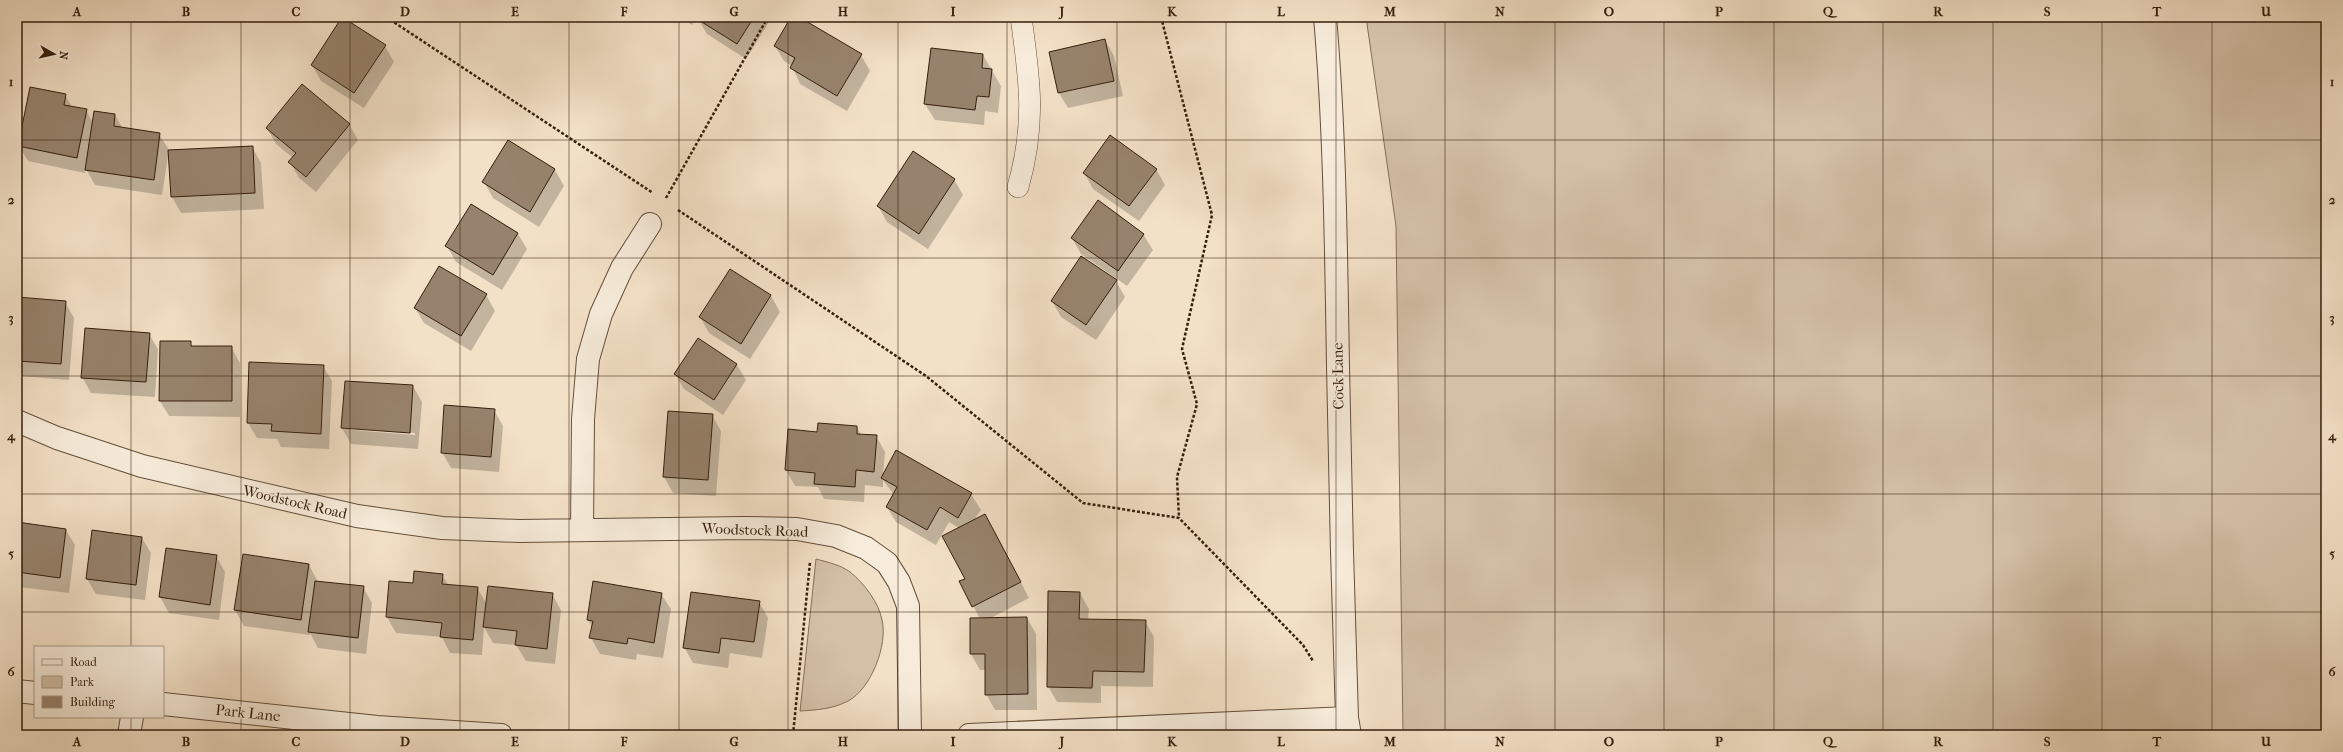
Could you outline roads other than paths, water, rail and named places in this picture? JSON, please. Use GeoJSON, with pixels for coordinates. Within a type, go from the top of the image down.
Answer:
{"type":"FeatureCollection","features":[{"type":"Feature","properties":{"kind":"street","name":"Cock Lane"},"geometry":{"type":"LineString","coordinates":[[1325,17],[1330,76],[1336,240],[1341,547],[1348,726]]}},
{"type":"Feature","properties":{"kind":"street"},"geometry":{"type":"LineString","coordinates":[[582,530],[583,419],[588,359],[601,314],[622,268],[650,224]]}},
{"type":"Feature","properties":{"kind":"street","name":"Woodstock Road"},"geometry":{"type":"LineString","coordinates":[[17,421],[57,438],[142,466],[357,516],[442,528],[519,531],[745,528],[797,529],[836,536],[866,548],[887,563],[899,582],[908,606],[910,735]]}},
{"type":"Feature","properties":{"kind":"street"},"geometry":{"type":"LineString","coordinates":[[17,691],[34,692]]}},
{"type":"Feature","properties":{"kind":"street","name":"Park Lane"},"geometry":{"type":"LineString","coordinates":[[164,704],[377,727],[501,735]]}},
{"type":"Feature","properties":{"kind":"street"},"geometry":{"type":"LineString","coordinates":[[129,735],[132,718]]}},
{"type":"Feature","properties":{"kind":"street"},"geometry":{"type":"LineString","coordinates":[[970,735],[1348,726]]}},
{"type":"Feature","properties":{"kind":"lane"},"geometry":{"type":"LineString","coordinates":[[1018,187],[1026,157],[1031,98],[1021,17]]}}]}
